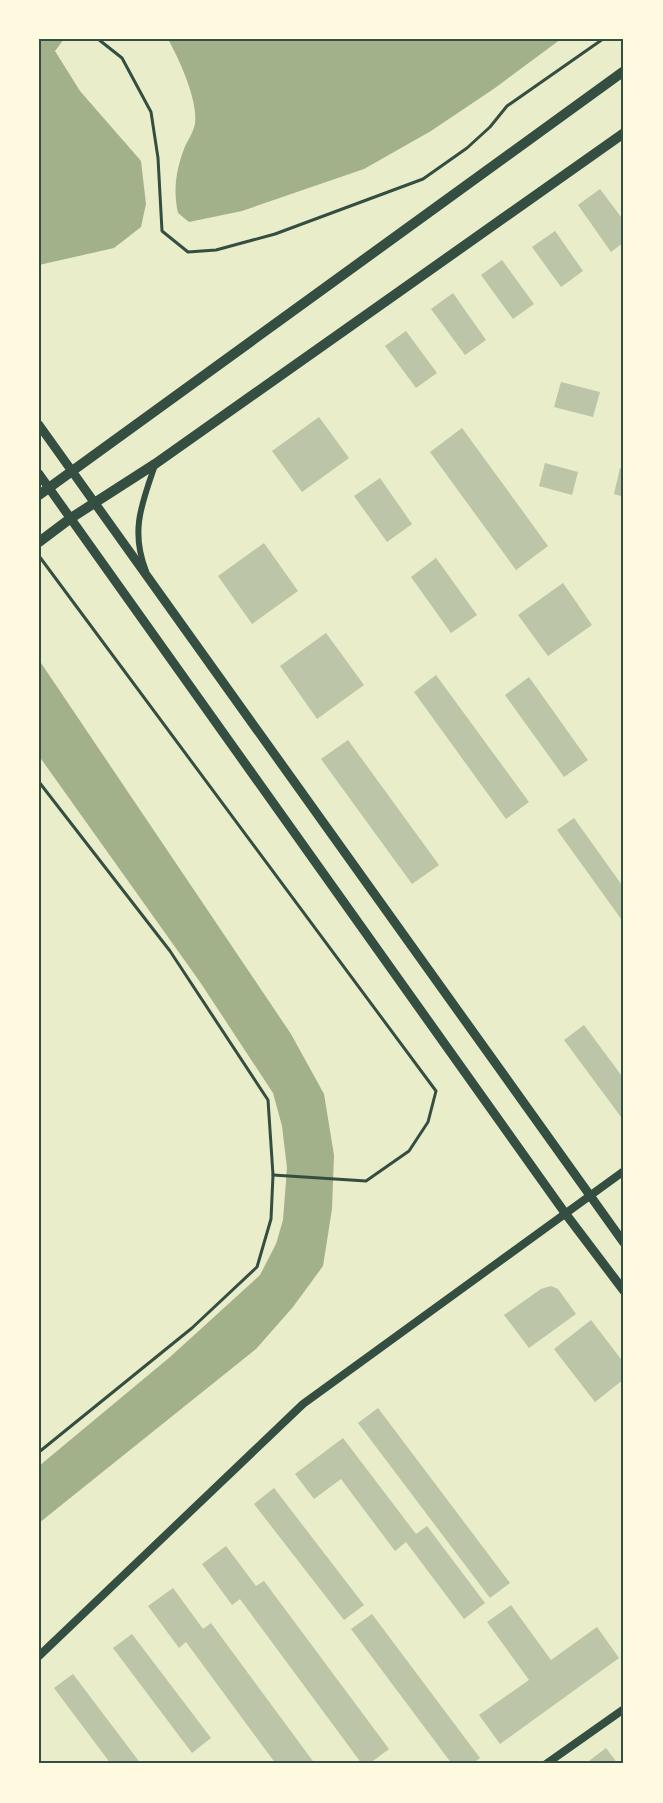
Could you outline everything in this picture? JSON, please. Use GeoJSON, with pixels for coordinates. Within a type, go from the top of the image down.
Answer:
{"type":"FeatureCollection","features":[{"type":"Feature","properties":{"kind":"main road"},"geometry":{"type":"LineString","coordinates":[[39,495],[624,71]]}},
{"type":"Feature","properties":{"kind":"main road"},"geometry":{"type":"LineString","coordinates":[[39,542],[94,502],[155,464],[624,132]]}},
{"type":"Feature","properties":{"kind":"main road"},"geometry":{"type":"LineString","coordinates":[[39,425],[588,1196],[624,1243]]}},
{"type":"Feature","properties":{"kind":"main road"},"geometry":{"type":"LineString","coordinates":[[39,474],[565,1213],[624,1291]]}},
{"type":"Feature","properties":{"kind":"street"},"geometry":{"type":"LineString","coordinates":[[149,577],[141,559],[136,532],[142,501],[155,464]]}},
{"type":"Feature","properties":{"kind":"street"},"geometry":{"type":"LineString","coordinates":[[39,1656],[303,1404],[624,1171]]}},
{"type":"Feature","properties":{"kind":"street"},"geometry":{"type":"LineString","coordinates":[[546,1764],[624,1709]]}},
{"type":"Feature","properties":{"kind":"path"},"geometry":{"type":"LineString","coordinates":[[98,39],[122,58],[151,112],[158,158],[162,231],[188,252],[216,250],[275,234],[423,179],[467,148],[490,127],[507,106],[603,39]]}},
{"type":"Feature","properties":{"kind":"path"},"geometry":{"type":"LineString","coordinates":[[39,556],[435,1090],[428,1122],[409,1151],[366,1181],[273,1175]]}},
{"type":"Feature","properties":{"kind":"path"},"geometry":{"type":"LineString","coordinates":[[39,782],[170,951],[268,1100],[273,1175],[271,1219],[257,1267],[192,1328],[39,1452]]}},
{"type":"Feature","properties":{"kind":"shaded area"},"geometry":{"type":"Polygon","coordinates":[[[39,39],[64,39],[55,51],[80,91],[141,161],[146,204],[141,227],[114,248],[39,265],[39,39]]]}},
{"type":"Feature","properties":{"kind":"shaded area"},"geometry":{"type":"Polygon","coordinates":[[[168,39],[561,39],[495,88],[431,131],[364,169],[242,211],[189,222],[178,213],[176,181],[184,149],[194,126],[194,103],[187,80],[168,39]]]}},
{"type":"Feature","properties":{"kind":"shaded area"},"geometry":{"type":"Polygon","coordinates":[[[39,660],[291,1034],[324,1094],[334,1155],[332,1209],[323,1266],[293,1307],[256,1349],[39,1523],[39,1466],[170,1357],[260,1275],[276,1244],[283,1220],[287,1168],[282,1126],[273,1093],[200,982],[39,756],[39,660]]]}},
{"type":"Feature","properties":{"kind":"building"},"geometry":{"type":"Polygon","coordinates":[[[600,189],[624,221],[624,242],[611,252],[578,205],[600,189]]]}},
{"type":"Feature","properties":{"kind":"building"},"geometry":{"type":"Polygon","coordinates":[[[555,231],[583,271],[561,287],[532,247],[555,231]]]}},
{"type":"Feature","properties":{"kind":"building"},"geometry":{"type":"Polygon","coordinates":[[[502,260],[534,304],[513,319],[481,275],[502,260]]]}},
{"type":"Feature","properties":{"kind":"building"},"geometry":{"type":"Polygon","coordinates":[[[453,293],[486,340],[465,355],[431,309],[453,293]]]}},
{"type":"Feature","properties":{"kind":"building"},"geometry":{"type":"Polygon","coordinates":[[[406,331],[437,373],[416,388],[385,346],[406,331]]]}},
{"type":"Feature","properties":{"kind":"building"},"geometry":{"type":"Polygon","coordinates":[[[561,382],[600,392],[593,417],[554,407],[561,382]]]}},
{"type":"Feature","properties":{"kind":"building"},"geometry":{"type":"Polygon","coordinates":[[[319,417],[349,458],[302,492],[272,451],[319,417]]]}},
{"type":"Feature","properties":{"kind":"building"},"geometry":{"type":"Polygon","coordinates":[[[462,428],[548,546],[516,570],[430,452],[462,428]]]}},
{"type":"Feature","properties":{"kind":"building"},"geometry":{"type":"Polygon","coordinates":[[[545,463],[578,472],[572,495],[539,486],[545,463]]]}},
{"type":"Feature","properties":{"kind":"building"},"geometry":{"type":"Polygon","coordinates":[[[620,468],[624,469],[624,497],[614,494],[620,468]]]}},
{"type":"Feature","properties":{"kind":"building"},"geometry":{"type":"Polygon","coordinates":[[[380,478],[412,524],[387,542],[354,496],[380,478]]]}},
{"type":"Feature","properties":{"kind":"building"},"geometry":{"type":"Polygon","coordinates":[[[264,543],[298,591],[252,624],[218,576],[264,543]]]}},
{"type":"Feature","properties":{"kind":"building"},"geometry":{"type":"Polygon","coordinates":[[[436,558],[477,615],[451,633],[411,577],[436,558]]]}},
{"type":"Feature","properties":{"kind":"building"},"geometry":{"type":"Polygon","coordinates":[[[563,583],[592,625],[548,656],[518,615],[563,583]]]}},
{"type":"Feature","properties":{"kind":"building"},"geometry":{"type":"Polygon","coordinates":[[[326,633],[364,685],[317,719],[280,666],[326,633]]]}},
{"type":"Feature","properties":{"kind":"building"},"geometry":{"type":"Polygon","coordinates":[[[436,675],[529,802],[506,819],[414,692],[436,675]]]}},
{"type":"Feature","properties":{"kind":"building"},"geometry":{"type":"Polygon","coordinates":[[[529,677],[588,760],[564,777],[505,695],[529,677]]]}},
{"type":"Feature","properties":{"kind":"building"},"geometry":{"type":"Polygon","coordinates":[[[348,740],[439,865],[412,884],[321,759],[348,740]]]}},
{"type":"Feature","properties":{"kind":"building"},"geometry":{"type":"Polygon","coordinates":[[[574,818],[624,888],[624,923],[557,830],[574,818]]]}},
{"type":"Feature","properties":{"kind":"building"},"geometry":{"type":"Polygon","coordinates":[[[584,1025],[624,1079],[624,1121],[564,1040],[584,1025]]]}},
{"type":"Feature","properties":{"kind":"building"},"geometry":{"type":"Polygon","coordinates":[[[551,1286],[558,1289],[576,1314],[529,1348],[504,1315],[541,1289],[551,1286]]]}},
{"type":"Feature","properties":{"kind":"building"},"geometry":{"type":"Polygon","coordinates":[[[591,1320],[624,1363],[624,1379],[595,1402],[554,1349],[591,1320]]]}},
{"type":"Feature","properties":{"kind":"building"},"geometry":{"type":"Polygon","coordinates":[[[378,1408],[510,1583],[490,1598],[358,1423],[378,1408]]]}},
{"type":"Feature","properties":{"kind":"building"},"geometry":{"type":"Polygon","coordinates":[[[343,1438],[416,1534],[427,1526],[485,1603],[464,1619],[406,1542],[395,1551],[341,1479],[314,1499],[295,1474],[343,1438]]]}},
{"type":"Feature","properties":{"kind":"building"},"geometry":{"type":"Polygon","coordinates":[[[274,1488],[364,1605],[344,1620],[254,1504],[274,1488]]]}},
{"type":"Feature","properties":{"kind":"building"},"geometry":{"type":"Polygon","coordinates":[[[226,1546],[256,1586],[264,1581],[389,1749],[369,1764],[362,1764],[240,1599],[232,1605],[202,1564],[226,1546]]]}},
{"type":"Feature","properties":{"kind":"building"},"geometry":{"type":"Polygon","coordinates":[[[173,1588],[203,1629],[211,1623],[315,1764],[276,1764],[186,1642],[179,1648],[148,1606],[173,1588]]]}},
{"type":"Feature","properties":{"kind":"building"},"geometry":{"type":"Polygon","coordinates":[[[511,1605],[551,1660],[597,1627],[619,1658],[500,1744],[479,1715],[529,1680],[487,1622],[511,1605]]]}},
{"type":"Feature","properties":{"kind":"building"},"geometry":{"type":"Polygon","coordinates":[[[372,1614],[480,1758],[472,1764],[452,1764],[351,1629],[372,1614]]]}},
{"type":"Feature","properties":{"kind":"building"},"geometry":{"type":"Polygon","coordinates":[[[132,1634],[211,1738],[192,1753],[113,1648],[132,1634]]]}},
{"type":"Feature","properties":{"kind":"building"},"geometry":{"type":"Polygon","coordinates":[[[73,1674],[141,1764],[111,1764],[54,1688],[73,1674]]]}},
{"type":"Feature","properties":{"kind":"building"},"geometry":{"type":"Polygon","coordinates":[[[606,1748],[618,1764],[585,1764],[606,1748]]]}}]}
